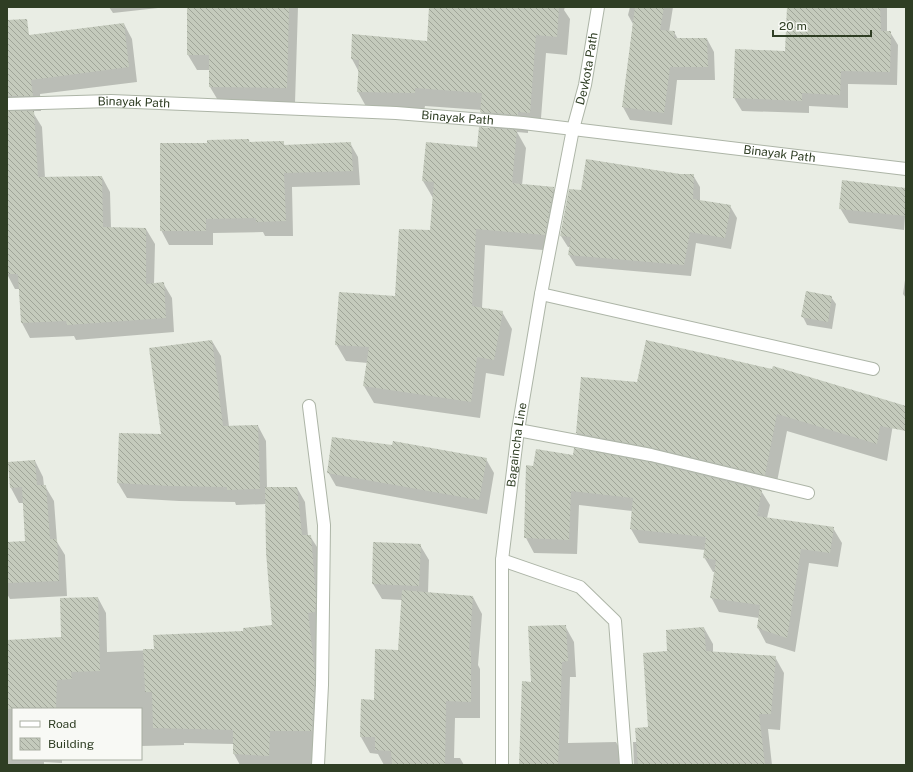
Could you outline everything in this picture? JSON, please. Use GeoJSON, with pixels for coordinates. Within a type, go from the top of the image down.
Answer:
{"type":"FeatureCollection","features":[{"type":"Feature","properties":{"kind":"street","name":"Devkota Path"},"geometry":{"type":"LineString","coordinates":[[573,129],[584,86],[598,7]]}},
{"type":"Feature","properties":{"kind":"street","name":"Binayak Path"},"geometry":{"type":"LineString","coordinates":[[7,104],[111,101],[388,113],[523,123],[906,169]]}},
{"type":"Feature","properties":{"kind":"street","name":"Bagaincha Line"},"geometry":{"type":"LineString","coordinates":[[502,765],[502,560],[518,430],[541,294],[573,129]]}},
{"type":"Feature","properties":{"kind":"street"},"geometry":{"type":"LineString","coordinates":[[541,294],[873,369]]}},
{"type":"Feature","properties":{"kind":"street"},"geometry":{"type":"LineString","coordinates":[[309,406],[324,525],[322,685],[318,765]]}},
{"type":"Feature","properties":{"kind":"street"},"geometry":{"type":"LineString","coordinates":[[518,430],[651,455],[808,493]]}},
{"type":"Feature","properties":{"kind":"street"},"geometry":{"type":"LineString","coordinates":[[502,560],[580,587],[615,621],[626,765]]}},
{"type":"Feature","properties":{"kind":"building"},"geometry":{"type":"Polygon","coordinates":[[[289,7],[287,88],[209,87],[209,55],[187,55],[187,8],[289,7]]]}},
{"type":"Feature","properties":{"kind":"building"},"geometry":{"type":"Polygon","coordinates":[[[429,7],[559,7],[557,37],[536,35],[530,113],[518,112],[518,115],[480,112],[482,93],[415,88],[415,93],[357,92],[359,60],[351,59],[352,34],[427,41],[429,7]]]}},
{"type":"Feature","properties":{"kind":"building"},"geometry":{"type":"Polygon","coordinates":[[[635,7],[664,7],[660,30],[675,31],[674,38],[707,38],[708,67],[670,67],[664,113],[622,107],[635,7]]]}},
{"type":"Feature","properties":{"kind":"building"},"geometry":{"type":"Polygon","coordinates":[[[787,7],[880,7],[881,31],[891,31],[890,72],[841,71],[840,95],[802,93],[802,101],[733,98],[735,49],[785,51],[787,7]]]}},
{"type":"Feature","properties":{"kind":"building"},"geometry":{"type":"Polygon","coordinates":[[[27,19],[29,35],[124,23],[129,67],[31,80],[33,96],[7,96],[7,20],[27,19]]]}},
{"type":"Feature","properties":{"kind":"building"},"geometry":{"type":"Polygon","coordinates":[[[7,111],[34,111],[38,177],[102,176],[103,227],[146,228],[146,284],[164,282],[166,318],[67,325],[66,321],[21,323],[18,274],[7,274],[7,111]]]}},
{"type":"Feature","properties":{"kind":"building"},"geometry":{"type":"Polygon","coordinates":[[[479,127],[517,130],[512,183],[554,187],[545,235],[476,229],[472,306],[503,311],[494,360],[477,357],[471,402],[363,386],[369,347],[335,345],[339,292],[395,296],[399,229],[430,230],[434,182],[422,181],[426,142],[477,147],[479,127]]]}},
{"type":"Feature","properties":{"kind":"building"},"geometry":{"type":"Polygon","coordinates":[[[249,139],[249,142],[284,141],[284,145],[351,142],[353,171],[284,173],[286,221],[256,222],[256,218],[206,219],[206,231],[160,231],[160,143],[207,143],[207,140],[249,139]]]}},
{"type":"Feature","properties":{"kind":"building"},"geometry":{"type":"Polygon","coordinates":[[[586,159],[680,174],[694,174],[693,199],[731,205],[725,238],[690,232],[684,265],[568,255],[571,237],[560,236],[569,189],[581,190],[586,159]]]}},
{"type":"Feature","properties":{"kind":"building"},"geometry":{"type":"Polygon","coordinates":[[[842,180],[906,188],[906,216],[839,209],[842,180]]]}},
{"type":"Feature","properties":{"kind":"building"},"geometry":{"type":"Polygon","coordinates":[[[806,291],[832,296],[828,322],[801,317],[806,291]]]}},
{"type":"Feature","properties":{"kind":"building"},"geometry":{"type":"Polygon","coordinates":[[[212,340],[223,426],[258,425],[260,489],[227,490],[227,487],[117,483],[119,433],[161,434],[149,348],[212,340]]]}},
{"type":"Feature","properties":{"kind":"building"},"geometry":{"type":"Polygon","coordinates":[[[646,340],[772,369],[773,366],[906,406],[906,431],[880,426],[877,444],[777,414],[765,475],[653,448],[576,433],[581,377],[637,382],[646,340]]]}},
{"type":"Feature","properties":{"kind":"building"},"geometry":{"type":"Polygon","coordinates":[[[332,437],[392,445],[393,441],[487,458],[479,500],[327,473],[332,437]]]}},
{"type":"Feature","properties":{"kind":"building"},"geometry":{"type":"Polygon","coordinates":[[[574,448],[649,462],[762,490],[757,516],[834,527],[830,553],[801,549],[787,638],[757,628],[760,605],[710,598],[716,560],[703,558],[706,537],[630,529],[633,498],[571,491],[569,540],[524,538],[526,465],[533,466],[536,449],[573,455],[574,448]]]}},
{"type":"Feature","properties":{"kind":"building"},"geometry":{"type":"Polygon","coordinates":[[[35,460],[37,485],[46,485],[50,539],[57,539],[59,581],[7,583],[7,542],[25,541],[22,487],[10,488],[8,462],[35,460]]]}},
{"type":"Feature","properties":{"kind":"building"},"geometry":{"type":"Polygon","coordinates":[[[265,487],[297,487],[302,535],[311,535],[316,598],[315,612],[308,613],[315,672],[312,731],[270,731],[269,756],[233,754],[233,730],[153,728],[152,692],[145,692],[143,649],[154,649],[153,635],[243,631],[243,628],[272,625],[266,552],[265,487]]]}},
{"type":"Feature","properties":{"kind":"building"},"geometry":{"type":"Polygon","coordinates":[[[373,542],[421,544],[419,586],[372,584],[373,542]]]}},
{"type":"Feature","properties":{"kind":"building"},"geometry":{"type":"Polygon","coordinates":[[[402,590],[473,596],[469,651],[471,651],[471,702],[446,701],[445,765],[392,765],[391,751],[375,750],[375,737],[360,737],[361,699],[374,700],[375,649],[398,650],[402,590]]]}},
{"type":"Feature","properties":{"kind":"building"},"geometry":{"type":"Polygon","coordinates":[[[98,597],[100,671],[71,672],[72,679],[57,680],[56,708],[7,709],[7,640],[61,637],[60,598],[98,597]]]}},
{"type":"Feature","properties":{"kind":"building"},"geometry":{"type":"Polygon","coordinates":[[[566,625],[568,661],[562,662],[558,765],[519,765],[522,681],[531,682],[528,626],[566,625]]]}},
{"type":"Feature","properties":{"kind":"building"},"geometry":{"type":"Polygon","coordinates":[[[704,627],[706,651],[776,656],[771,714],[759,714],[765,765],[638,765],[635,728],[648,727],[643,653],[667,651],[666,630],[704,627]]]}}]}
